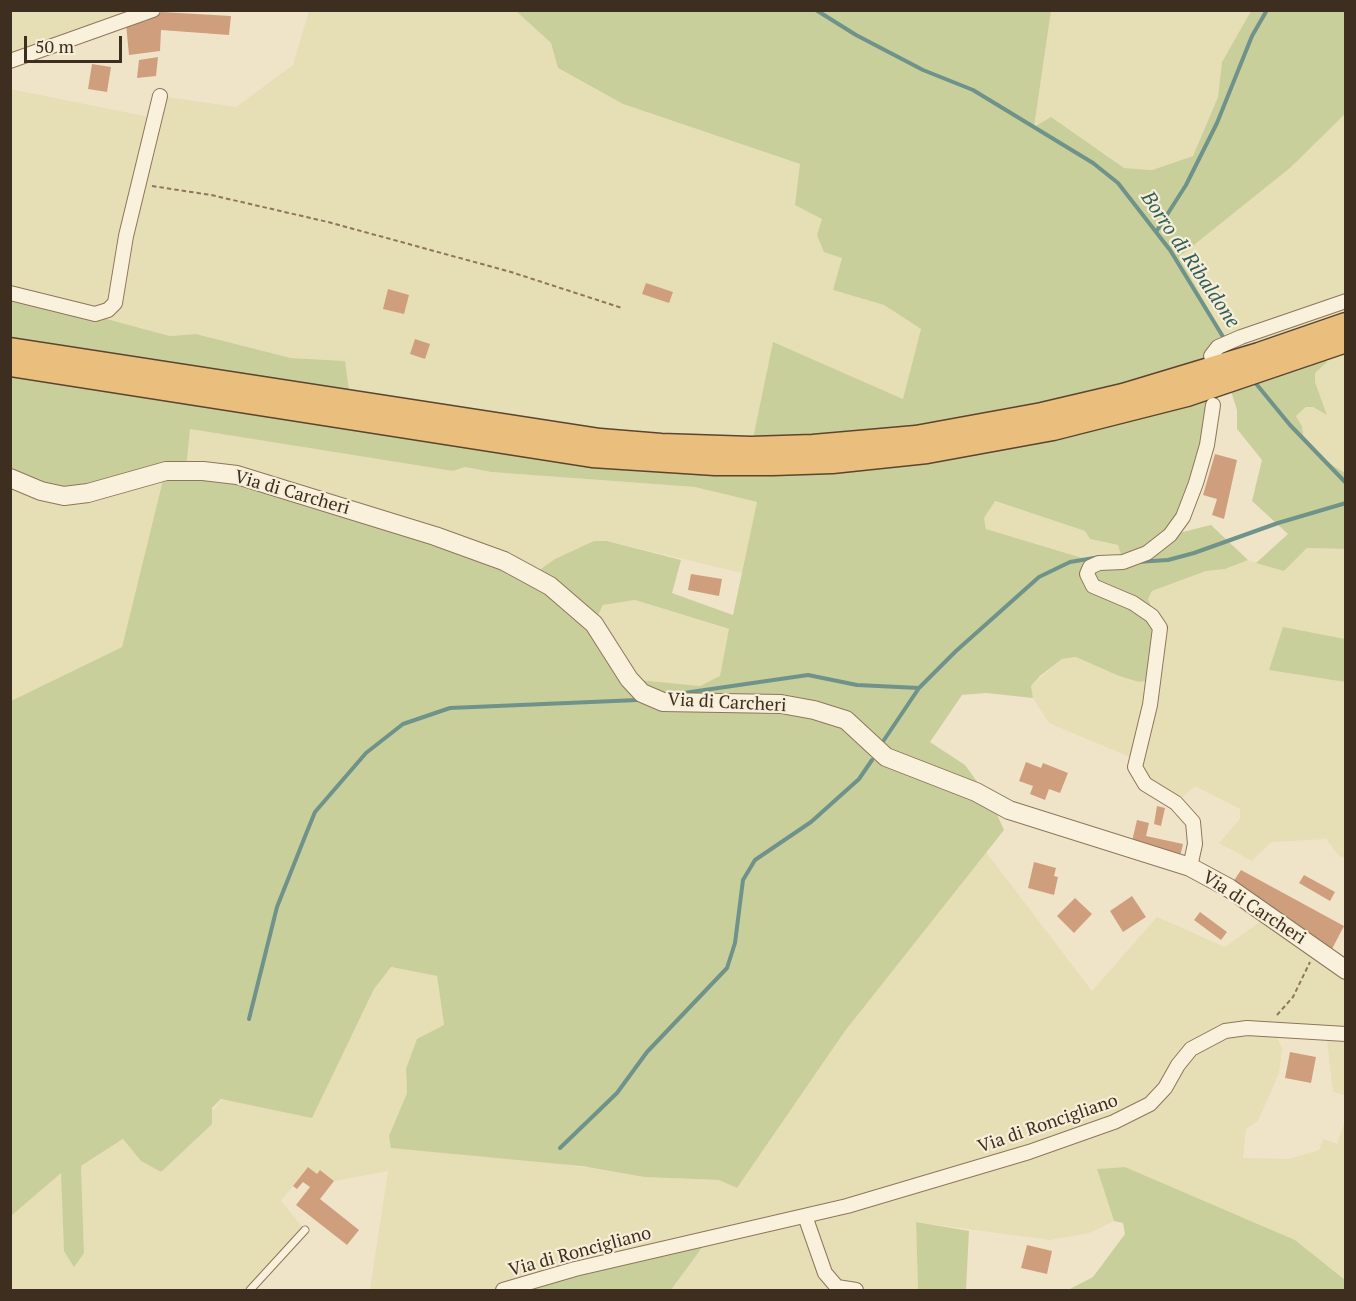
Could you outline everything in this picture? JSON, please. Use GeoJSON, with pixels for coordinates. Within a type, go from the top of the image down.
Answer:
{"type":"FeatureCollection","features":[{"type":"Feature","properties":{"kind":"highway"},"geometry":{"type":"LineString","coordinates":[[10,349],[600,440],[672,446],[752,448],[813,446],[916,437],[1000,423],[1123,395],[1259,354],[1346,324]]}},
{"type":"Feature","properties":{"kind":"highway"},"geometry":{"type":"LineString","coordinates":[[10,365],[592,456],[715,464],[773,464],[832,462],[927,452],[1053,429],[1186,395],[1346,341]]}},
{"type":"Feature","properties":{"kind":"street"},"geometry":{"type":"LineString","coordinates":[[10,61],[153,10]]}},
{"type":"Feature","properties":{"kind":"street"},"geometry":{"type":"LineString","coordinates":[[10,293],[95,314],[108,310],[115,303],[126,236],[140,185],[159,96]]}},
{"type":"Feature","properties":{"kind":"street"},"geometry":{"type":"LineString","coordinates":[[1211,356],[1227,343],[1346,301]]}},
{"type":"Feature","properties":{"kind":"street"},"geometry":{"type":"LineString","coordinates":[[1190,867],[1196,844],[1193,822],[1176,803],[1145,784],[1135,767],[1150,705],[1160,628],[1152,616],[1133,603],[1093,586],[1087,574],[1090,567],[1099,563],[1123,562],[1147,553],[1170,535],[1183,517],[1196,483],[1208,445],[1213,405]]}},
{"type":"Feature","properties":{"kind":"street","name":"Via di Carcheri"},"geometry":{"type":"LineString","coordinates":[[10,478],[41,491],[64,496],[166,471],[214,472],[237,476],[435,536],[504,561],[550,586],[594,624],[629,679],[642,693],[663,702],[781,704],[831,714],[846,720],[886,757],[976,792],[1009,810],[1190,867],[1230,888],[1346,970]]}},
{"type":"Feature","properties":{"kind":"street","name":"Via di Roncigliano"},"geometry":{"type":"LineString","coordinates":[[503,1290],[575,1269],[805,1216],[946,1177],[1114,1122],[1150,1104],[1165,1088],[1178,1065],[1191,1049],[1225,1031],[1246,1028],[1346,1034]]}},
{"type":"Feature","properties":{"kind":"street"},"geometry":{"type":"LineString","coordinates":[[805,1216],[825,1273],[837,1287],[856,1290]]}},
{"type":"Feature","properties":{"kind":"lane"},"geometry":{"type":"LineString","coordinates":[[250,1290],[305,1230]]}},
{"type":"Feature","properties":{"kind":"path"},"geometry":{"type":"LineString","coordinates":[[140,185],[211,195],[328,222],[511,272],[622,308]]}},
{"type":"Feature","properties":{"kind":"path"},"geometry":{"type":"LineString","coordinates":[[1272,1029],[1277,1015],[1293,997],[1316,949]]}},
{"type":"Feature","properties":{"kind":"shaded area"},"geometry":{"type":"Polygon","coordinates":[[[11,11],[153,11],[11,61],[11,11]]]}},
{"type":"Feature","properties":{"kind":"shaded area"},"geometry":{"type":"Polygon","coordinates":[[[309,11],[516,11],[551,43],[559,69],[623,104],[800,164],[822,219],[842,258],[833,290],[884,305],[921,329],[904,399],[773,343],[751,448],[351,403],[345,361],[291,358],[196,334],[170,336],[11,293],[10,89],[154,118],[160,96],[236,107],[293,65],[309,11]]]}},
{"type":"Feature","properties":{"kind":"shaded area"},"geometry":{"type":"Polygon","coordinates":[[[1051,11],[1251,11],[1222,62],[1218,97],[1193,156],[1152,170],[1124,168],[1092,148],[1034,127],[1051,11]]]}},
{"type":"Feature","properties":{"kind":"shaded area"},"geometry":{"type":"Polygon","coordinates":[[[1345,114],[1346,301],[1341,303],[1345,324],[1235,361],[1223,334],[1179,257],[1290,168],[1345,114]]]}},
{"type":"Feature","properties":{"kind":"shaded area"},"geometry":{"type":"Polygon","coordinates":[[[1334,345],[1345,355],[1345,473],[1318,456],[1304,441],[1302,426],[1296,416],[1306,407],[1313,407],[1327,414],[1315,382],[1315,373],[1322,350],[1334,345]]]}},
{"type":"Feature","properties":{"kind":"shaded area"},"geometry":{"type":"Polygon","coordinates":[[[190,429],[453,471],[465,467],[491,472],[695,487],[757,502],[742,573],[607,541],[531,576],[186,472],[190,429]]]}},
{"type":"Feature","properties":{"kind":"shaded area"},"geometry":{"type":"Polygon","coordinates":[[[166,471],[122,647],[11,701],[11,478],[166,471]]]}},
{"type":"Feature","properties":{"kind":"shaded area"},"geometry":{"type":"Polygon","coordinates":[[[994,501],[1085,531],[1090,539],[1118,545],[1123,562],[1099,563],[986,529],[984,518],[994,501]]]}},
{"type":"Feature","properties":{"kind":"shaded area"},"geometry":{"type":"Polygon","coordinates":[[[1307,548],[1345,549],[1345,639],[1270,670],[1345,682],[1345,858],[1339,856],[1326,839],[1271,842],[1252,861],[1219,843],[1240,819],[1240,809],[1195,786],[1176,803],[1145,784],[1137,760],[1049,723],[1033,698],[1031,686],[1062,659],[1076,657],[1139,682],[1160,628],[1148,599],[1152,591],[1206,571],[1225,569],[1248,560],[1284,571],[1307,548]]]}},
{"type":"Feature","properties":{"kind":"shaded area"},"geometry":{"type":"Polygon","coordinates":[[[635,600],[730,630],[720,677],[700,686],[629,679],[594,624],[603,605],[635,600]]]}},
{"type":"Feature","properties":{"kind":"shaded area"},"geometry":{"type":"Polygon","coordinates":[[[986,852],[1092,991],[1157,917],[1225,947],[1269,915],[1345,970],[1345,1095],[1333,1092],[1326,1032],[1273,1030],[1282,1048],[1279,1073],[1258,1121],[1246,1129],[1243,1158],[1289,1159],[1319,1150],[1323,1139],[1337,1144],[1345,1121],[1345,1279],[1295,1240],[1125,1167],[1097,1169],[1114,1221],[1089,1233],[1050,1240],[916,1222],[918,1290],[671,1290],[708,1239],[503,1290],[370,1290],[388,1171],[334,1181],[321,1170],[317,1174],[308,1167],[281,1201],[305,1230],[250,1290],[11,1290],[11,1216],[62,1172],[64,1251],[84,1253],[81,1166],[124,1139],[141,1161],[161,1172],[222,1099],[312,1117],[374,989],[390,967],[437,976],[444,1025],[406,1069],[407,1093],[389,1136],[644,1177],[719,1180],[737,1188],[845,1031],[986,852]]]}},
{"type":"Feature","properties":{"kind":"green space"},"geometry":{"type":"Polygon","coordinates":[[[516,11],[1051,11],[1034,127],[1051,117],[1124,168],[1152,170],[1193,156],[1218,97],[1222,62],[1251,11],[1345,11],[1345,114],[1290,168],[1179,257],[1223,334],[1235,361],[1042,414],[751,448],[773,342],[903,399],[921,329],[884,305],[833,290],[842,258],[824,252],[817,235],[822,219],[795,205],[800,164],[623,104],[558,68],[551,43],[516,11]]]}},
{"type":"Feature","properties":{"kind":"green space"},"geometry":{"type":"Polygon","coordinates":[[[10,293],[170,336],[196,334],[291,358],[345,361],[351,403],[11,349],[10,293]]]}},
{"type":"Feature","properties":{"kind":"green space"},"geometry":{"type":"Polygon","coordinates":[[[1322,350],[1327,362],[1315,373],[1315,382],[1327,415],[1313,407],[1306,407],[1296,416],[1302,426],[1304,441],[1318,456],[1345,473],[1345,549],[1307,548],[1284,571],[1256,563],[1288,534],[1252,501],[1262,460],[1237,429],[1237,410],[1228,382],[1322,350]]]}},
{"type":"Feature","properties":{"kind":"green space"},"geometry":{"type":"Polygon","coordinates":[[[11,365],[659,461],[1212,387],[1213,405],[1207,445],[1171,535],[1211,525],[1248,560],[1225,569],[1206,571],[1152,591],[1148,599],[1160,628],[1153,679],[1139,682],[1076,657],[1062,659],[1040,676],[1031,686],[1033,698],[986,693],[962,695],[930,742],[965,765],[991,801],[1004,830],[845,1031],[737,1188],[719,1180],[644,1177],[581,1166],[391,1148],[389,1136],[407,1093],[406,1069],[417,1039],[444,1025],[437,976],[391,967],[374,989],[312,1118],[221,1099],[212,1108],[212,1124],[161,1172],[141,1161],[123,1139],[81,1166],[84,1253],[74,1267],[64,1251],[61,1173],[11,1216],[11,701],[122,647],[165,472],[88,493],[11,478],[11,365]],[[190,429],[186,471],[203,471],[531,576],[555,559],[594,541],[607,541],[681,560],[672,593],[733,615],[757,502],[695,487],[491,472],[465,467],[453,471],[190,429]],[[995,501],[984,518],[986,529],[1099,563],[1123,562],[1118,545],[1090,539],[1085,531],[995,501]],[[635,600],[603,605],[594,624],[629,679],[700,686],[720,676],[729,629],[635,600]]]}},
{"type":"Feature","properties":{"kind":"green space"},"geometry":{"type":"Polygon","coordinates":[[[1283,627],[1345,639],[1345,682],[1269,670],[1283,627]]]}},
{"type":"Feature","properties":{"kind":"green space"},"geometry":{"type":"Polygon","coordinates":[[[1125,1167],[1295,1240],[1344,1279],[1345,1277],[1345,1290],[1068,1290],[1093,1277],[1125,1234],[1123,1223],[1114,1221],[1097,1169],[1125,1167]]]}},
{"type":"Feature","properties":{"kind":"green space"},"geometry":{"type":"Polygon","coordinates":[[[916,1222],[969,1231],[966,1290],[918,1290],[916,1222]]]}},
{"type":"Feature","properties":{"kind":"green space"},"geometry":{"type":"Polygon","coordinates":[[[709,1238],[671,1290],[503,1290],[709,1238]]]}},
{"type":"Feature","properties":{"kind":"building"},"geometry":{"type":"Polygon","coordinates":[[[162,12],[231,16],[229,35],[161,30],[160,51],[129,55],[126,24],[146,21],[162,12]]]}},
{"type":"Feature","properties":{"kind":"building"},"geometry":{"type":"Polygon","coordinates":[[[158,57],[156,76],[137,78],[139,60],[158,57]]]}},
{"type":"Feature","properties":{"kind":"building"},"geometry":{"type":"Polygon","coordinates":[[[92,64],[111,67],[107,92],[88,89],[92,64]]]}},
{"type":"Feature","properties":{"kind":"building"},"geometry":{"type":"Polygon","coordinates":[[[646,283],[673,292],[669,303],[642,294],[646,283]]]}},
{"type":"Feature","properties":{"kind":"building"},"geometry":{"type":"Polygon","coordinates":[[[388,289],[409,295],[404,314],[383,309],[388,289]]]}},
{"type":"Feature","properties":{"kind":"building"},"geometry":{"type":"Polygon","coordinates":[[[415,339],[430,344],[425,359],[410,354],[415,339]]]}},
{"type":"Feature","properties":{"kind":"building"},"geometry":{"type":"Polygon","coordinates":[[[1215,454],[1237,460],[1224,519],[1212,515],[1217,499],[1203,495],[1215,454]]]}},
{"type":"Feature","properties":{"kind":"building"},"geometry":{"type":"Polygon","coordinates":[[[691,574],[722,579],[719,596],[688,590],[691,574]]]}},
{"type":"Feature","properties":{"kind":"building"},"geometry":{"type":"Polygon","coordinates":[[[1026,762],[1041,768],[1043,763],[1068,773],[1060,793],[1049,789],[1045,800],[1030,794],[1033,786],[1019,781],[1026,762]]]}},
{"type":"Feature","properties":{"kind":"building"},"geometry":{"type":"Polygon","coordinates":[[[1157,806],[1165,808],[1161,826],[1154,824],[1157,806]]]}},
{"type":"Feature","properties":{"kind":"building"},"geometry":{"type":"Polygon","coordinates":[[[1137,820],[1149,823],[1146,836],[1183,844],[1180,857],[1131,845],[1137,820]]]}},
{"type":"Feature","properties":{"kind":"building"},"geometry":{"type":"Polygon","coordinates":[[[1034,862],[1056,868],[1054,876],[1058,877],[1054,895],[1028,888],[1034,862]]]}},
{"type":"Feature","properties":{"kind":"building"},"geometry":{"type":"Polygon","coordinates":[[[1241,870],[1344,926],[1332,949],[1231,885],[1241,870]]]}},
{"type":"Feature","properties":{"kind":"building"},"geometry":{"type":"Polygon","coordinates":[[[1304,875],[1335,892],[1330,901],[1299,883],[1304,875]]]}},
{"type":"Feature","properties":{"kind":"building"},"geometry":{"type":"Polygon","coordinates":[[[1132,896],[1146,917],[1123,932],[1110,911],[1132,896]]]}},
{"type":"Feature","properties":{"kind":"building"},"geometry":{"type":"Polygon","coordinates":[[[1075,898],[1092,914],[1074,933],[1057,916],[1075,898]]]}},
{"type":"Feature","properties":{"kind":"building"},"geometry":{"type":"Polygon","coordinates":[[[1200,912],[1227,932],[1221,940],[1194,920],[1200,912]]]}},
{"type":"Feature","properties":{"kind":"building"},"geometry":{"type":"Polygon","coordinates":[[[1290,1052],[1316,1057],[1311,1083],[1285,1078],[1290,1052]]]}},
{"type":"Feature","properties":{"kind":"building"},"geometry":{"type":"Polygon","coordinates":[[[308,1167],[317,1174],[320,1170],[334,1181],[320,1199],[359,1230],[347,1245],[296,1205],[310,1187],[303,1182],[297,1189],[293,1186],[308,1167]]]}},
{"type":"Feature","properties":{"kind":"building"},"geometry":{"type":"Polygon","coordinates":[[[1027,1245],[1052,1251],[1047,1274],[1021,1268],[1027,1245]]]}},
{"type":"Feature","properties":{"kind":"waterway","name":"Borro di Ribaldone"},"geometry":{"type":"LineString","coordinates":[[816,10],[856,35],[923,70],[973,90],[1093,163],[1118,183],[1170,250],[1225,340]]}},
{"type":"Feature","properties":{"kind":"waterway"},"geometry":{"type":"LineString","coordinates":[[1156,232],[1186,185],[1217,123],[1252,36],[1267,10]]}},
{"type":"Feature","properties":{"kind":"waterway","name":"Borro di Ribaldone"},"geometry":{"type":"LineString","coordinates":[[1253,380],[1290,425],[1346,483]]}},
{"type":"Feature","properties":{"kind":"waterway"},"geometry":{"type":"LineString","coordinates":[[1136,562],[1168,560],[1194,553],[1278,523],[1346,503]]}},
{"type":"Feature","properties":{"kind":"waterway"},"geometry":{"type":"LineString","coordinates":[[884,740],[919,688],[956,651],[1039,577],[1070,562],[1100,557]]}},
{"type":"Feature","properties":{"kind":"waterway"},"geometry":{"type":"LineString","coordinates":[[677,694],[808,675],[857,685],[919,688]]}},
{"type":"Feature","properties":{"kind":"waterway"},"geometry":{"type":"LineString","coordinates":[[249,1019],[277,907],[315,812],[366,753],[403,724],[450,708],[638,700]]}},
{"type":"Feature","properties":{"kind":"waterway"},"geometry":{"type":"LineString","coordinates":[[560,1148],[617,1093],[647,1052],[727,968],[735,943],[743,880],[755,860],[811,822],[859,779],[872,760]]}}]}
